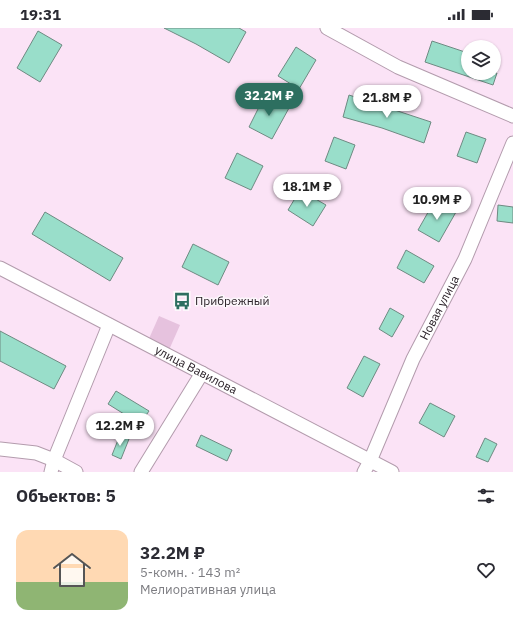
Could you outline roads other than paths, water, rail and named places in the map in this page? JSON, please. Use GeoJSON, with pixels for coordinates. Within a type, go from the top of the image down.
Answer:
{"type":"FeatureCollection","features":[{"type":"Feature","properties":{"kind":"street"},"geometry":{"type":"LineString","coordinates":[[327,28],[398,67],[513,116]]}},
{"type":"Feature","properties":{"kind":"street","name":"Новая улица"},"geometry":{"type":"LineString","coordinates":[[367,466],[413,359],[465,259],[513,143]]}},
{"type":"Feature","properties":{"kind":"street","name":"улица Вавилова"},"geometry":{"type":"LineString","coordinates":[[0,268],[202,374],[367,466],[392,472]]}},
{"type":"Feature","properties":{"kind":"street"},"geometry":{"type":"LineString","coordinates":[[52,466],[109,325]]}},
{"type":"Feature","properties":{"kind":"street"},"geometry":{"type":"LineString","coordinates":[[141,472],[202,374]]}},
{"type":"Feature","properties":{"kind":"street"},"geometry":{"type":"LineString","coordinates":[[0,449],[36,454],[52,466],[76,472]]}},
{"type":"Feature","properties":{"kind":"place","name":"Прибрежный"},"geometry":{"type":"Point","coordinates":[182,301]}}]}
